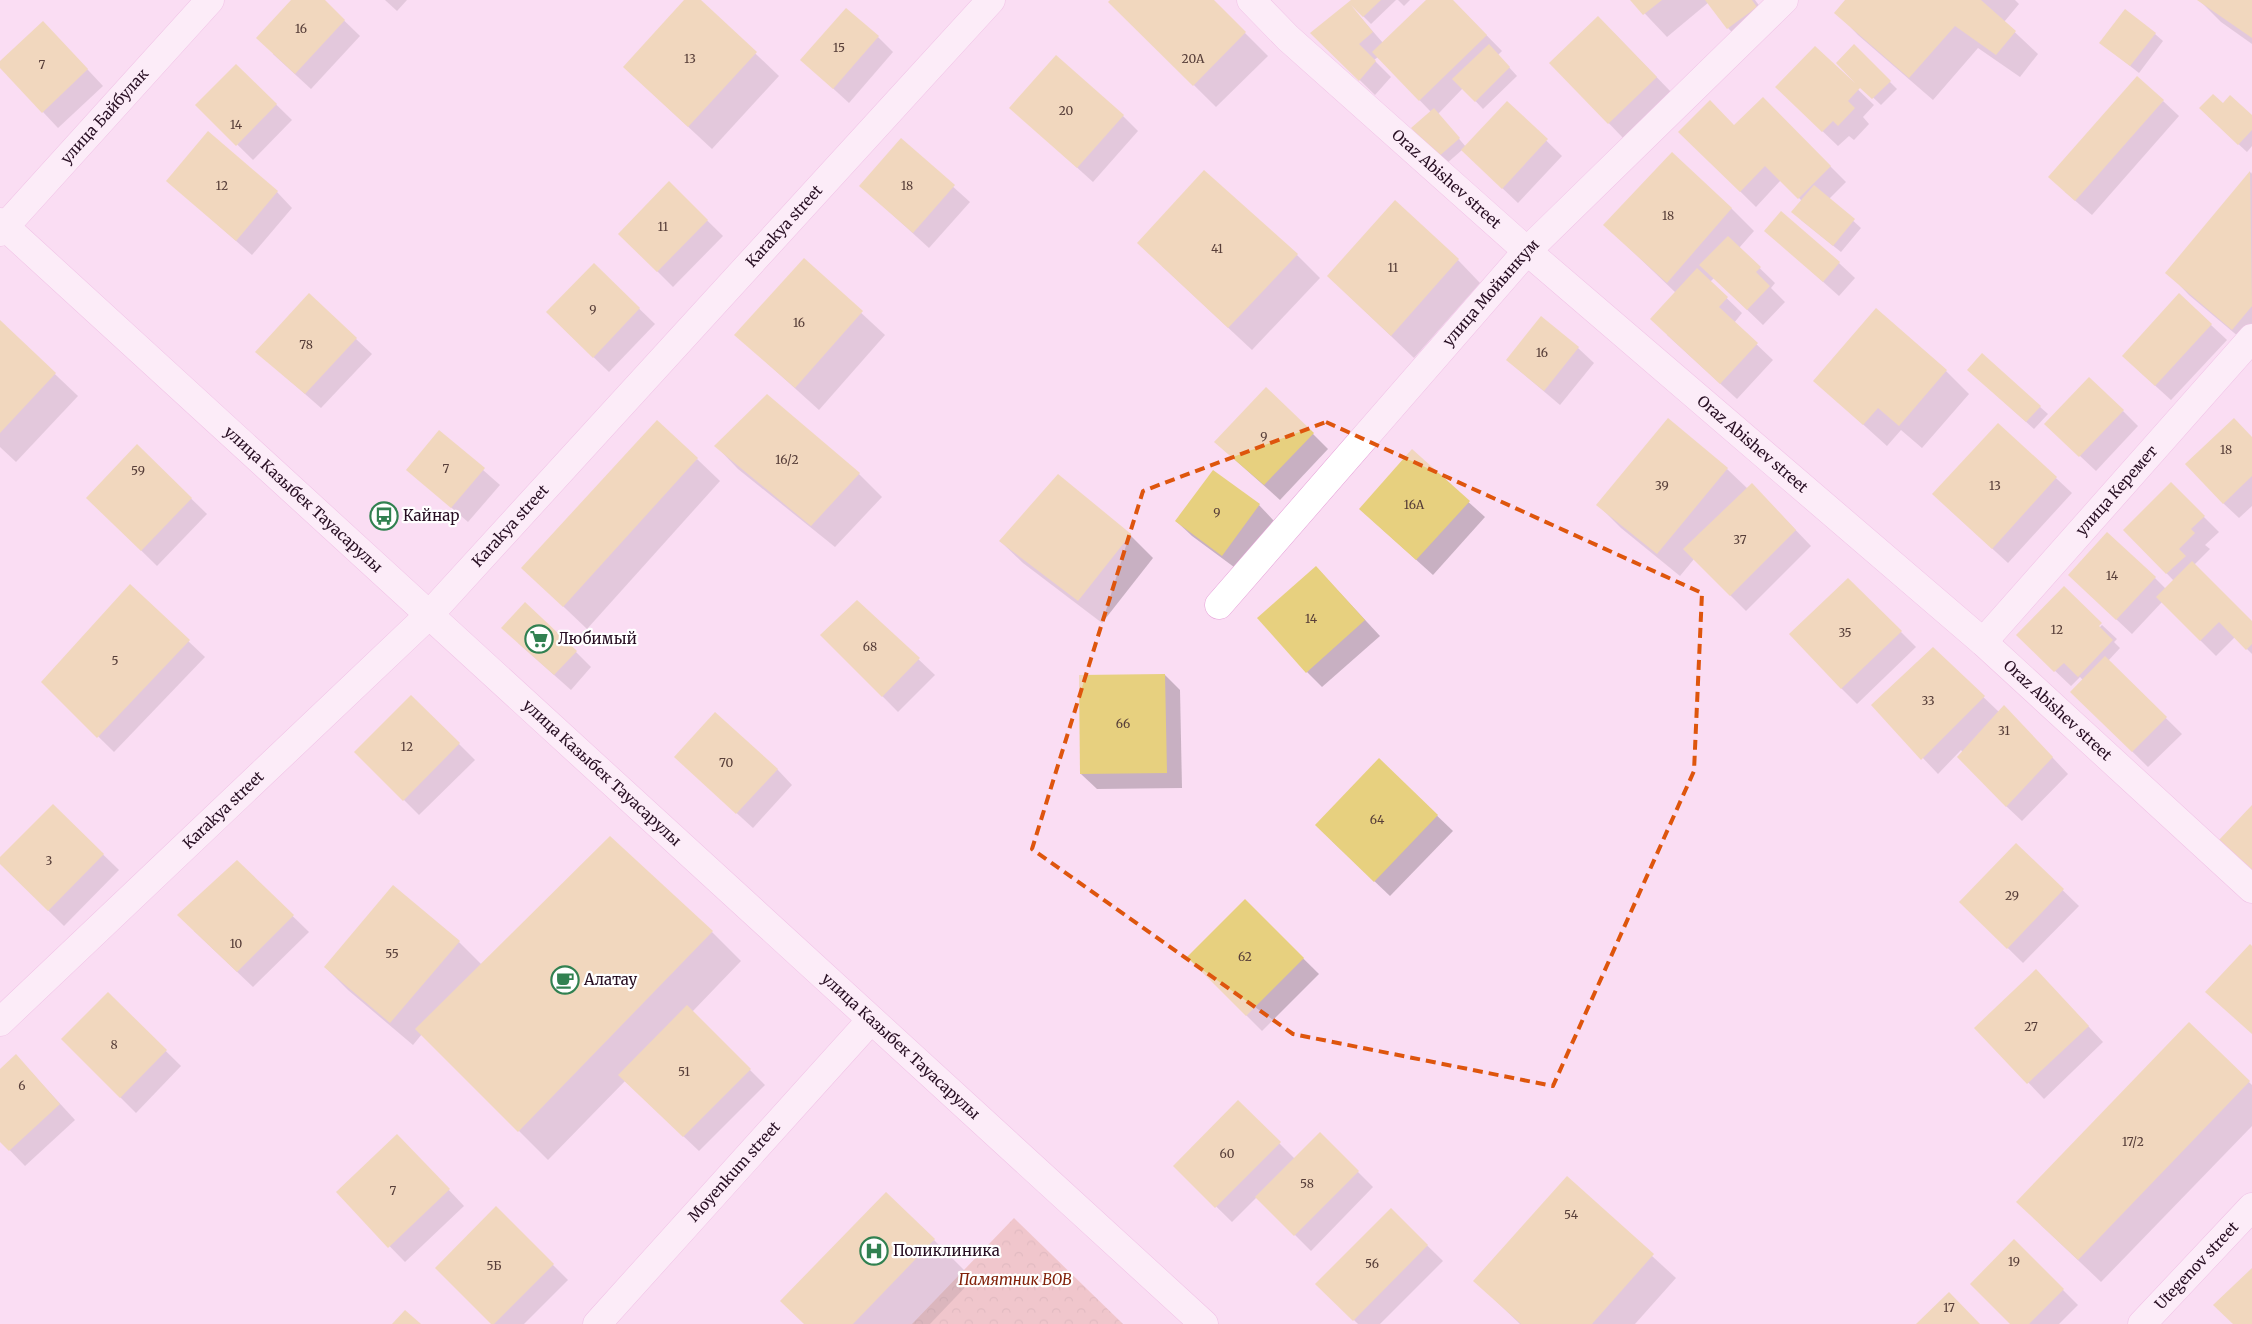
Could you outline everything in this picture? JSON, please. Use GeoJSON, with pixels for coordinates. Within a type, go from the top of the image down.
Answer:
{"type":"FeatureCollection","features":[{"type":"Feature","properties":{"kind":"street","name":"улица Байбулак"},"geometry":{"type":"LineString","coordinates":[[2,227],[210,0]]}},
{"type":"Feature","properties":{"kind":"street","name":"Karakya street"},"geometry":{"type":"LineString","coordinates":[[0,1022],[429,615],[991,0]]}},
{"type":"Feature","properties":{"kind":"street","name":"Oraz Abishev street"},"geometry":{"type":"LineString","coordinates":[[1251,0],[1288,38],[1527,251],[1983,642],[2252,889]]}},
{"type":"Feature","properties":{"kind":"street","name":"улица Мойынкум"},"geometry":{"type":"LineString","coordinates":[[1219,605],[1527,251],[1784,0]]}},
{"type":"Feature","properties":{"kind":"street","name":"улица Казыбек Тауасарулы"},"geometry":{"type":"LineString","coordinates":[[2,227],[1204,1324]]}},
{"type":"Feature","properties":{"kind":"street","name":"улица Керемет"},"geometry":{"type":"LineString","coordinates":[[1983,642],[2252,338]]}},
{"type":"Feature","properties":{"kind":"street","name":"Moyenkum street"},"geometry":{"type":"LineString","coordinates":[[597,1324],[870,1020]]}},
{"type":"Feature","properties":{"kind":"street","name":"Utegenov street"},"geometry":{"type":"LineString","coordinates":[[2142,1324],[2252,1207]]}},
{"type":"Feature","properties":{"kind":"highlighted area"},"geometry":{"type":"Polygon","coordinates":[[[1326,422],[1702,593],[1694,771],[1553,1086],[1293,1034],[1032,849],[1143,491],[1326,422]]]}},
{"type":"Feature","properties":{"kind":"green space","name":"Памятник ВОВ"},"geometry":{"type":"Polygon","coordinates":[[[1014,1218],[1123,1324],[912,1324],[1014,1218]]]}},
{"type":"Feature","properties":{"kind":"building"},"geometry":{"type":"Polygon","coordinates":[[[291,0],[325,0],[345,20],[295,74],[256,38],[291,0]]]}},
{"type":"Feature","properties":{"kind":"building"},"geometry":{"type":"Polygon","coordinates":[[[684,0],[701,0],[757,52],[688,127],[623,67],[684,0]]]}},
{"type":"Feature","properties":{"kind":"building"},"geometry":{"type":"Polygon","coordinates":[[[1110,0],[1214,0],[1246,32],[1193,86],[1108,2],[1110,0]]]}},
{"type":"Feature","properties":{"kind":"building"},"geometry":{"type":"Polygon","coordinates":[[[1351,0],[1381,0],[1363,17],[1351,5],[1373,32],[1359,44],[1376,61],[1359,81],[1310,33],[1351,0]]]}},
{"type":"Feature","properties":{"kind":"building"},"geometry":{"type":"Polygon","coordinates":[[[1426,0],[1453,0],[1487,35],[1419,101],[1372,52],[1426,0]]]}},
{"type":"Feature","properties":{"kind":"building"},"geometry":{"type":"Polygon","coordinates":[[[1630,0],[1662,0],[1643,15],[1630,0]]]}},
{"type":"Feature","properties":{"kind":"building"},"geometry":{"type":"Polygon","coordinates":[[[1705,0],[1752,0],[1757,7],[1727,29],[1705,0]]]}},
{"type":"Feature","properties":{"kind":"building"},"geometry":{"type":"Polygon","coordinates":[[[1845,0],[1981,0],[2016,31],[1996,55],[1955,26],[1909,78],[1834,13],[1845,0]]]}},
{"type":"Feature","properties":{"kind":"building"},"geometry":{"type":"Polygon","coordinates":[[[2197,0],[2252,0],[2252,38],[2197,0]]]}},
{"type":"Feature","properties":{"kind":"building"},"geometry":{"type":"Polygon","coordinates":[[[846,8],[879,36],[833,89],[800,60],[846,8]]]}},
{"type":"Feature","properties":{"kind":"building"},"geometry":{"type":"Polygon","coordinates":[[[2125,9],[2156,33],[2130,66],[2099,43],[2125,9]]]}},
{"type":"Feature","properties":{"kind":"building"},"geometry":{"type":"Polygon","coordinates":[[[1598,16],[1657,77],[1608,124],[1549,63],[1598,16]]]}},
{"type":"Feature","properties":{"kind":"building"},"geometry":{"type":"Polygon","coordinates":[[[43,21],[88,69],[42,113],[0,68],[0,61],[43,21]]]}},
{"type":"Feature","properties":{"kind":"building"},"geometry":{"type":"Polygon","coordinates":[[[1489,44],[1510,67],[1475,102],[1452,79],[1489,44]]]}},
{"type":"Feature","properties":{"kind":"building"},"geometry":{"type":"Polygon","coordinates":[[[1854,44],[1891,81],[1872,99],[1860,88],[1848,101],[1855,108],[1838,126],[1833,121],[1822,132],[1775,87],[1815,46],[1855,83],[1836,63],[1854,44]]]}},
{"type":"Feature","properties":{"kind":"building"},"geometry":{"type":"Polygon","coordinates":[[[1056,55],[1124,115],[1077,168],[1009,108],[1056,55]]]}},
{"type":"Feature","properties":{"kind":"building"},"geometry":{"type":"Polygon","coordinates":[[[236,64],[277,104],[236,146],[195,105],[236,64]]]}},
{"type":"Feature","properties":{"kind":"building"},"geometry":{"type":"Polygon","coordinates":[[[2137,76],[2164,100],[2075,201],[2048,177],[2137,76]]]}},
{"type":"Feature","properties":{"kind":"building"},"geometry":{"type":"Polygon","coordinates":[[[2213,94],[2223,103],[2230,95],[2252,115],[2252,130],[2238,145],[2199,108],[2213,94]]]}},
{"type":"Feature","properties":{"kind":"building"},"geometry":{"type":"Polygon","coordinates":[[[1763,97],[1831,166],[1798,199],[1765,166],[1740,192],[1678,132],[1710,100],[1734,125],[1763,97]]]}},
{"type":"Feature","properties":{"kind":"building"},"geometry":{"type":"Polygon","coordinates":[[[1507,101],[1548,139],[1502,189],[1461,150],[1507,101]]]}},
{"type":"Feature","properties":{"kind":"building"},"geometry":{"type":"Polygon","coordinates":[[[1434,108],[1460,138],[1437,158],[1411,128],[1434,108]]]}},
{"type":"Feature","properties":{"kind":"building"},"geometry":{"type":"Polygon","coordinates":[[[208,131],[278,191],[236,241],[166,181],[208,131]]]}},
{"type":"Feature","properties":{"kind":"building"},"geometry":{"type":"Polygon","coordinates":[[[901,138],[955,185],[913,233],[859,186],[901,138]]]}},
{"type":"Feature","properties":{"kind":"building"},"geometry":{"type":"Polygon","coordinates":[[[1672,152],[1732,208],[1667,283],[1603,225],[1672,152]]]}},
{"type":"Feature","properties":{"kind":"building"},"geometry":{"type":"Polygon","coordinates":[[[1204,170],[1298,254],[1228,328],[1137,243],[1204,170]]]}},
{"type":"Feature","properties":{"kind":"building"},"geometry":{"type":"Polygon","coordinates":[[[2250,171],[2252,306],[2232,330],[2165,273],[2250,171]]]}},
{"type":"Feature","properties":{"kind":"building"},"geometry":{"type":"Polygon","coordinates":[[[669,181],[708,220],[657,272],[618,234],[669,181]]]}},
{"type":"Feature","properties":{"kind":"building"},"geometry":{"type":"Polygon","coordinates":[[[1814,185],[1855,219],[1833,246],[1791,212],[1814,185]]]}},
{"type":"Feature","properties":{"kind":"building"},"geometry":{"type":"Polygon","coordinates":[[[1395,200],[1459,259],[1391,336],[1327,276],[1395,200]]]}},
{"type":"Feature","properties":{"kind":"building"},"geometry":{"type":"Polygon","coordinates":[[[1781,211],[1840,262],[1823,282],[1764,231],[1781,211]]]}},
{"type":"Feature","properties":{"kind":"building"},"geometry":{"type":"Polygon","coordinates":[[[1728,236],[1761,267],[1756,272],[1770,286],[1747,310],[1699,265],[1728,236]]]}},
{"type":"Feature","properties":{"kind":"building"},"geometry":{"type":"Polygon","coordinates":[[[804,258],[863,311],[795,388],[734,335],[804,258]]]}},
{"type":"Feature","properties":{"kind":"building"},"geometry":{"type":"Polygon","coordinates":[[[594,263],[640,308],[593,358],[546,312],[594,263]]]}},
{"type":"Feature","properties":{"kind":"building"},"geometry":{"type":"Polygon","coordinates":[[[1697,268],[1728,297],[1719,307],[1758,343],[1720,384],[1650,319],[1697,268]]]}},
{"type":"Feature","properties":{"kind":"building"},"geometry":{"type":"Polygon","coordinates":[[[309,293],[357,338],[305,394],[255,352],[309,293]]]}},
{"type":"Feature","properties":{"kind":"building"},"geometry":{"type":"Polygon","coordinates":[[[2179,293],[2212,324],[2155,386],[2122,356],[2179,293]]]}},
{"type":"Feature","properties":{"kind":"building"},"geometry":{"type":"Polygon","coordinates":[[[1876,308],[1947,370],[1899,426],[1878,408],[1863,425],[1813,381],[1876,308]]]}},
{"type":"Feature","properties":{"kind":"building"},"geometry":{"type":"Polygon","coordinates":[[[1541,316],[1579,347],[1544,391],[1506,360],[1541,316]]]}},
{"type":"Feature","properties":{"kind":"building"},"geometry":{"type":"Polygon","coordinates":[[[0,320],[56,373],[0,433],[0,320]]]}},
{"type":"Feature","properties":{"kind":"building"},"geometry":{"type":"Polygon","coordinates":[[[1982,353],[2041,406],[2026,422],[1967,370],[1982,353]]]}},
{"type":"Feature","properties":{"kind":"building"},"geometry":{"type":"Polygon","coordinates":[[[2089,377],[2124,410],[2079,457],[2044,424],[2089,377]]]}},
{"type":"Feature","properties":{"kind":"building"},"geometry":{"type":"Polygon","coordinates":[[[1266,387],[1314,433],[1264,485],[1214,442],[1266,387]]]}},
{"type":"Feature","properties":{"kind":"building"},"geometry":{"type":"Polygon","coordinates":[[[767,394],[860,473],[811,526],[714,446],[767,394]]]}},
{"type":"Feature","properties":{"kind":"building"},"geometry":{"type":"Polygon","coordinates":[[[1668,418],[1728,468],[1657,554],[1596,505],[1668,418]]]}},
{"type":"Feature","properties":{"kind":"building"},"geometry":{"type":"Polygon","coordinates":[[[2234,418],[2252,437],[2252,476],[2223,504],[2185,464],[2234,418]]]}},
{"type":"Feature","properties":{"kind":"building"},"geometry":{"type":"Polygon","coordinates":[[[657,420],[698,458],[563,607],[521,568],[657,420]]]}},
{"type":"Feature","properties":{"kind":"building"},"geometry":{"type":"Polygon","coordinates":[[[1998,423],[2057,477],[1992,549],[1932,494],[1998,423]]]}},
{"type":"Feature","properties":{"kind":"building"},"geometry":{"type":"Polygon","coordinates":[[[439,430],[485,468],[451,508],[406,470],[439,430]]]}},
{"type":"Feature","properties":{"kind":"building"},"geometry":{"type":"Polygon","coordinates":[[[137,444],[192,498],[141,551],[86,498],[137,444]]]}},
{"type":"Feature","properties":{"kind":"building"},"geometry":{"type":"Polygon","coordinates":[[[1412,449],[1470,501],[1416,560],[1359,509],[1412,449]]]}},
{"type":"Feature","properties":{"kind":"building"},"geometry":{"type":"Polygon","coordinates":[[[1213,470],[1260,504],[1222,556],[1175,521],[1213,470]]]}},
{"type":"Feature","properties":{"kind":"building"},"geometry":{"type":"Polygon","coordinates":[[[1058,474],[1131,534],[1078,601],[999,541],[1058,474]]]}},
{"type":"Feature","properties":{"kind":"building"},"geometry":{"type":"Polygon","coordinates":[[[2171,482],[2205,516],[2191,529],[2195,533],[2179,549],[2186,556],[2166,574],[2123,530],[2171,482]]]}},
{"type":"Feature","properties":{"kind":"building"},"geometry":{"type":"Polygon","coordinates":[[[1752,483],[1796,530],[1730,596],[1683,549],[1752,483]]]}},
{"type":"Feature","properties":{"kind":"building"},"geometry":{"type":"Polygon","coordinates":[[[2107,532],[2156,577],[2116,620],[2068,575],[2107,532]]]}},
{"type":"Feature","properties":{"kind":"building"},"geometry":{"type":"Polygon","coordinates":[[[2192,561],[2252,621],[2252,644],[2246,650],[2219,622],[2200,641],[2156,597],[2192,561]]]}},
{"type":"Feature","properties":{"kind":"building"},"geometry":{"type":"Polygon","coordinates":[[[1316,566],[1365,620],[1306,673],[1257,618],[1316,566]]]}},
{"type":"Feature","properties":{"kind":"building"},"geometry":{"type":"Polygon","coordinates":[[[1848,578],[1902,631],[1841,689],[1789,634],[1848,578]]]}},
{"type":"Feature","properties":{"kind":"building"},"geometry":{"type":"Polygon","coordinates":[[[130,584],[190,640],[97,738],[41,682],[130,584]]]}},
{"type":"Feature","properties":{"kind":"building"},"geometry":{"type":"Polygon","coordinates":[[[2064,586],[2102,623],[2099,626],[2113,640],[2078,677],[2064,663],[2054,672],[2016,635],[2064,586]]]}},
{"type":"Feature","properties":{"kind":"building"},"geometry":{"type":"Polygon","coordinates":[[[857,600],[920,658],[882,697],[820,635],[857,600]]]}},
{"type":"Feature","properties":{"kind":"building","name":"Любимый"},"geometry":{"type":"Polygon","coordinates":[[[525,602],[577,651],[554,675],[501,628],[525,602]]]}},
{"type":"Feature","properties":{"kind":"building"},"geometry":{"type":"Polygon","coordinates":[[[1933,647],[1985,696],[1921,760],[1871,705],[1933,647]]]}},
{"type":"Feature","properties":{"kind":"building"},"geometry":{"type":"Polygon","coordinates":[[[2105,656],[2167,717],[2132,752],[2070,692],[2105,656]]]}},
{"type":"Feature","properties":{"kind":"building"},"geometry":{"type":"Polygon","coordinates":[[[1165,674],[1167,773],[1080,774],[1079,675],[1165,674]]]}},
{"type":"Feature","properties":{"kind":"building"},"geometry":{"type":"Polygon","coordinates":[[[411,695],[460,743],[403,801],[354,752],[411,695]]]}},
{"type":"Feature","properties":{"kind":"building"},"geometry":{"type":"Polygon","coordinates":[[[2004,705],[2053,757],[2006,807],[1957,757],[2004,705]]]}},
{"type":"Feature","properties":{"kind":"building"},"geometry":{"type":"Polygon","coordinates":[[[715,712],[778,769],[736,814],[674,757],[715,712]]]}},
{"type":"Feature","properties":{"kind":"building"},"geometry":{"type":"Polygon","coordinates":[[[1379,758],[1438,815],[1374,882],[1315,825],[1379,758]]]}},
{"type":"Feature","properties":{"kind":"building"},"geometry":{"type":"Polygon","coordinates":[[[53,804],[104,854],[48,911],[0,864],[0,857],[53,804]]]}},
{"type":"Feature","properties":{"kind":"building"},"geometry":{"type":"Polygon","coordinates":[[[2252,805],[2252,870],[2219,840],[2252,805]]]}},
{"type":"Feature","properties":{"kind":"building","name":"Алатау"},"geometry":{"type":"Polygon","coordinates":[[[610,836],[713,931],[518,1132],[415,1029],[610,836]]]}},
{"type":"Feature","properties":{"kind":"building"},"geometry":{"type":"Polygon","coordinates":[[[2016,843],[2064,889],[2007,949],[1959,902],[2016,843]]]}},
{"type":"Feature","properties":{"kind":"building"},"geometry":{"type":"Polygon","coordinates":[[[237,860],[294,915],[237,972],[177,915],[237,860]]]}},
{"type":"Feature","properties":{"kind":"building"},"geometry":{"type":"Polygon","coordinates":[[[393,885],[460,941],[390,1023],[324,967],[393,885]]]}},
{"type":"Feature","properties":{"kind":"building"},"geometry":{"type":"Polygon","coordinates":[[[1245,899],[1304,958],[1246,1016],[1187,957],[1245,899]]]}},
{"type":"Feature","properties":{"kind":"building"},"geometry":{"type":"Polygon","coordinates":[[[2250,944],[2252,946],[2252,1034],[2205,992],[2250,944]]]}},
{"type":"Feature","properties":{"kind":"building"},"geometry":{"type":"Polygon","coordinates":[[[2036,969],[2089,1026],[2027,1084],[1974,1028],[2036,969]]]}},
{"type":"Feature","properties":{"kind":"building"},"geometry":{"type":"Polygon","coordinates":[[[108,992],[167,1050],[120,1098],[61,1039],[108,992]]]}},
{"type":"Feature","properties":{"kind":"building"},"geometry":{"type":"Polygon","coordinates":[[[687,1005],[751,1069],[683,1137],[618,1075],[687,1005]]]}},
{"type":"Feature","properties":{"kind":"building"},"geometry":{"type":"Polygon","coordinates":[[[2189,1022],[2250,1081],[2078,1260],[2016,1202],[2189,1022]]]}},
{"type":"Feature","properties":{"kind":"building"},"geometry":{"type":"Polygon","coordinates":[[[16,1054],[60,1104],[9,1151],[0,1142],[0,1069],[16,1054]]]}},
{"type":"Feature","properties":{"kind":"building"},"geometry":{"type":"Polygon","coordinates":[[[1238,1100],[1281,1142],[1215,1208],[1173,1166],[1238,1100]]]}},
{"type":"Feature","properties":{"kind":"building"},"geometry":{"type":"Polygon","coordinates":[[[1320,1132],[1359,1171],[1294,1236],[1255,1197],[1320,1132]]]}},
{"type":"Feature","properties":{"kind":"building"},"geometry":{"type":"Polygon","coordinates":[[[397,1134],[450,1189],[388,1248],[336,1192],[397,1134]]]}},
{"type":"Feature","properties":{"kind":"building"},"geometry":{"type":"Polygon","coordinates":[[[1567,1176],[1654,1254],[1592,1324],[1521,1324],[1473,1281],[1567,1176]]]}},
{"type":"Feature","properties":{"kind":"building"},"geometry":{"type":"Polygon","coordinates":[[[886,1192],[935,1239],[853,1324],[804,1324],[780,1301],[886,1192]]]}},
{"type":"Feature","properties":{"kind":"building"},"geometry":{"type":"Polygon","coordinates":[[[496,1206],[554,1264],[494,1324],[491,1324],[435,1268],[496,1206]]]}},
{"type":"Feature","properties":{"kind":"building"},"geometry":{"type":"Polygon","coordinates":[[[1391,1208],[1428,1245],[1353,1321],[1315,1284],[1391,1208]]]}},
{"type":"Feature","properties":{"kind":"building"},"geometry":{"type":"Polygon","coordinates":[[[2014,1239],[2064,1289],[2029,1324],[2010,1324],[1970,1284],[2014,1239]]]}},
{"type":"Feature","properties":{"kind":"building"},"geometry":{"type":"Polygon","coordinates":[[[2252,1268],[2252,1324],[2233,1324],[2213,1305],[2252,1268]]]}},
{"type":"Feature","properties":{"kind":"building"},"geometry":{"type":"Polygon","coordinates":[[[1949,1292],[1980,1324],[1916,1324],[1949,1292]]]}},
{"type":"Feature","properties":{"kind":"building"},"geometry":{"type":"Polygon","coordinates":[[[405,1310],[421,1324],[392,1324],[405,1310]]]}},
{"type":"Feature","properties":{"kind":"place","name":"Кайнар"},"geometry":{"type":"Point","coordinates":[384,516]}},
{"type":"Feature","properties":{"kind":"place","name":"Любимый"},"geometry":{"type":"Point","coordinates":[539,639]}},
{"type":"Feature","properties":{"kind":"place","name":"Алатау"},"geometry":{"type":"Point","coordinates":[565,980]}},
{"type":"Feature","properties":{"kind":"place","name":"Поликлиника"},"geometry":{"type":"Point","coordinates":[874,1251]}}]}
